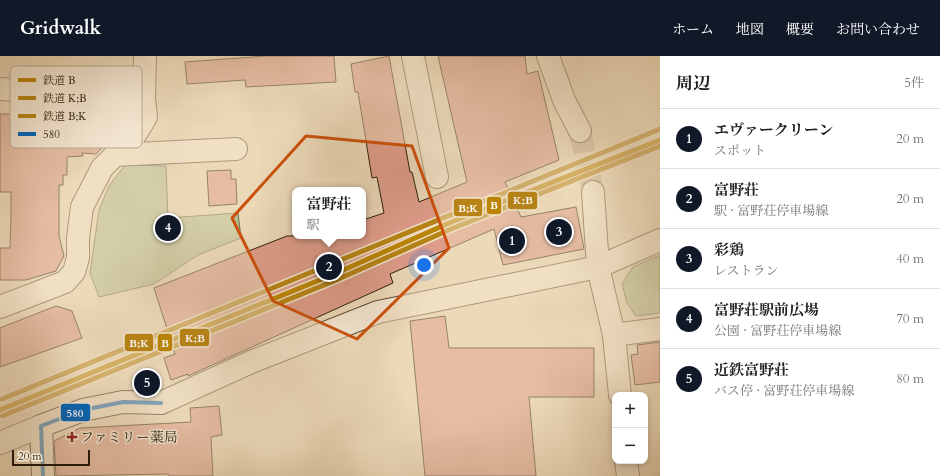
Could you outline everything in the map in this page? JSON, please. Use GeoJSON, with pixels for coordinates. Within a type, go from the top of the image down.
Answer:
{"type":"FeatureCollection","features":[{"type":"Feature","properties":{"kind":"street"},"geometry":{"type":"LineString","coordinates":[[142,124],[146,117],[144,98],[145,56]]}},
{"type":"Feature","properties":{"kind":"street"},"geometry":{"type":"LineString","coordinates":[[413,56],[437,177]]}},
{"type":"Feature","properties":{"kind":"street"},"geometry":{"type":"LineString","coordinates":[[548,56],[564,100],[580,131]]}},
{"type":"Feature","properties":{"kind":"street"},"geometry":{"type":"LineString","coordinates":[[0,89],[10,90]]}},
{"type":"Feature","properties":{"kind":"street"},"geometry":{"type":"LineString","coordinates":[[0,307],[65,282],[74,272],[78,258],[78,238],[82,207],[102,168],[122,148]]}},
{"type":"Feature","properties":{"kind":"street"},"geometry":{"type":"LineString","coordinates":[[115,155],[236,149]]}},
{"type":"Feature","properties":{"kind":"street"},"geometry":{"type":"LineString","coordinates":[[592,192],[598,267],[614,336],[620,392]]}},
{"type":"Feature","properties":{"kind":"street"},"geometry":{"type":"LineString","coordinates":[[0,443],[83,410],[123,402],[161,403],[251,362],[378,312],[598,267],[660,240]]}},
{"type":"Feature","properties":{"kind":"street"},"geometry":{"type":"LineString","coordinates":[[614,336],[660,329]]}},
{"type":"Feature","properties":{"kind":"street"},"geometry":{"type":"LineString","coordinates":[[41,426],[43,476]]}},
{"type":"Feature","properties":{"kind":"street"},"geometry":{"type":"LineString","coordinates":[[626,464],[628,476]]}},
{"type":"Feature","properties":{"kind":"highlighted area"},"geometry":{"type":"Polygon","coordinates":[[[306,136],[412,146],[449,248],[357,339],[273,301],[232,218],[306,136]]]}},
{"type":"Feature","properties":{"kind":"green space"},"geometry":{"type":"Polygon","coordinates":[[[125,165],[166,166],[168,218],[238,213],[241,238],[198,255],[154,284],[99,297],[90,273],[99,210],[109,186],[125,165]]]}},
{"type":"Feature","properties":{"kind":"green space"},"geometry":{"type":"Polygon","coordinates":[[[660,255],[660,313],[636,316],[627,303],[622,284],[633,267],[660,255]]]}},
{"type":"Feature","properties":{"kind":"building"},"geometry":{"type":"Polygon","coordinates":[[[266,56],[334,56],[336,82],[246,87],[245,80],[187,84],[185,62],[266,56]]]}},
{"type":"Feature","properties":{"kind":"building"},"geometry":{"type":"Polygon","coordinates":[[[389,56],[410,172],[412,172],[419,202],[467,182],[438,56],[525,56],[527,74],[538,71],[559,160],[505,182],[521,217],[576,207],[584,249],[503,265],[494,229],[390,274],[393,283],[188,376],[188,374],[171,380],[164,358],[175,354],[154,288],[287,236],[292,236],[292,239],[366,239],[366,219],[384,213],[377,177],[372,178],[358,92],[355,92],[351,64],[389,56]]]}},
{"type":"Feature","properties":{"kind":"building"},"geometry":{"type":"Polygon","coordinates":[[[0,114],[10,114],[10,148],[102,148],[96,154],[82,153],[83,156],[67,157],[67,175],[63,175],[63,185],[59,185],[59,236],[64,256],[56,271],[26,280],[0,280],[0,248],[10,248],[11,192],[0,192],[0,114]]]}},
{"type":"Feature","properties":{"kind":"building"},"geometry":{"type":"Polygon","coordinates":[[[231,170],[231,179],[236,179],[237,204],[209,206],[207,171],[231,170]]]}},
{"type":"Feature","properties":{"kind":"building"},"geometry":{"type":"Polygon","coordinates":[[[56,306],[72,311],[82,338],[0,367],[0,328],[56,306]]]}},
{"type":"Feature","properties":{"kind":"building"},"geometry":{"type":"Polygon","coordinates":[[[445,316],[449,348],[594,348],[594,397],[529,397],[536,476],[425,476],[410,321],[445,316]]]}},
{"type":"Feature","properties":{"kind":"building"},"geometry":{"type":"Polygon","coordinates":[[[660,342],[660,382],[635,385],[631,355],[638,354],[637,345],[660,342]]]}},
{"type":"Feature","properties":{"kind":"building"},"geometry":{"type":"Polygon","coordinates":[[[219,406],[222,435],[211,437],[213,476],[169,476],[168,474],[56,476],[54,441],[80,428],[191,422],[190,408],[219,406]]]}},
{"type":"Feature","properties":{"kind":"tunnel"},"geometry":{"type":"LineString","coordinates":[[580,131],[593,192]]}},
{"type":"Feature","properties":{"kind":"rail line","name":"B;K"},"geometry":{"type":"LineString","coordinates":[[2,399],[660,129]]}},
{"type":"Feature","properties":{"kind":"rail line","name":"B"},"geometry":{"type":"LineString","coordinates":[[0,410],[332,275],[449,223],[660,140]]}},
{"type":"Feature","properties":{"kind":"rail line","name":"K;B"},"geometry":{"type":"LineString","coordinates":[[2,416],[334,281],[451,229],[660,146]]}},
{"type":"Feature","properties":{"kind":"transit line","name":"580"},"geometry":{"type":"LineString","coordinates":[[43,476],[41,426],[83,410],[123,402],[161,403]]}},
{"type":"Feature","properties":{"kind":"place","name":"富野荘駅前広場"},"geometry":{"type":"Point","coordinates":[168,228]}},
{"type":"Feature","properties":{"kind":"place","name":"彩鶏"},"geometry":{"type":"Point","coordinates":[559,232]}},
{"type":"Feature","properties":{"kind":"place","name":"エヴァークリーン"},"geometry":{"type":"Point","coordinates":[512,241]}},
{"type":"Feature","properties":{"kind":"place","name":"富野荘"},"geometry":{"type":"Point","coordinates":[329,267]}},
{"type":"Feature","properties":{"kind":"place","name":"近鉄富野荘"},"geometry":{"type":"Point","coordinates":[147,383]}},
{"type":"Feature","properties":{"kind":"place","name":"ファミリー薬局"},"geometry":{"type":"Point","coordinates":[72,437]}}]}
